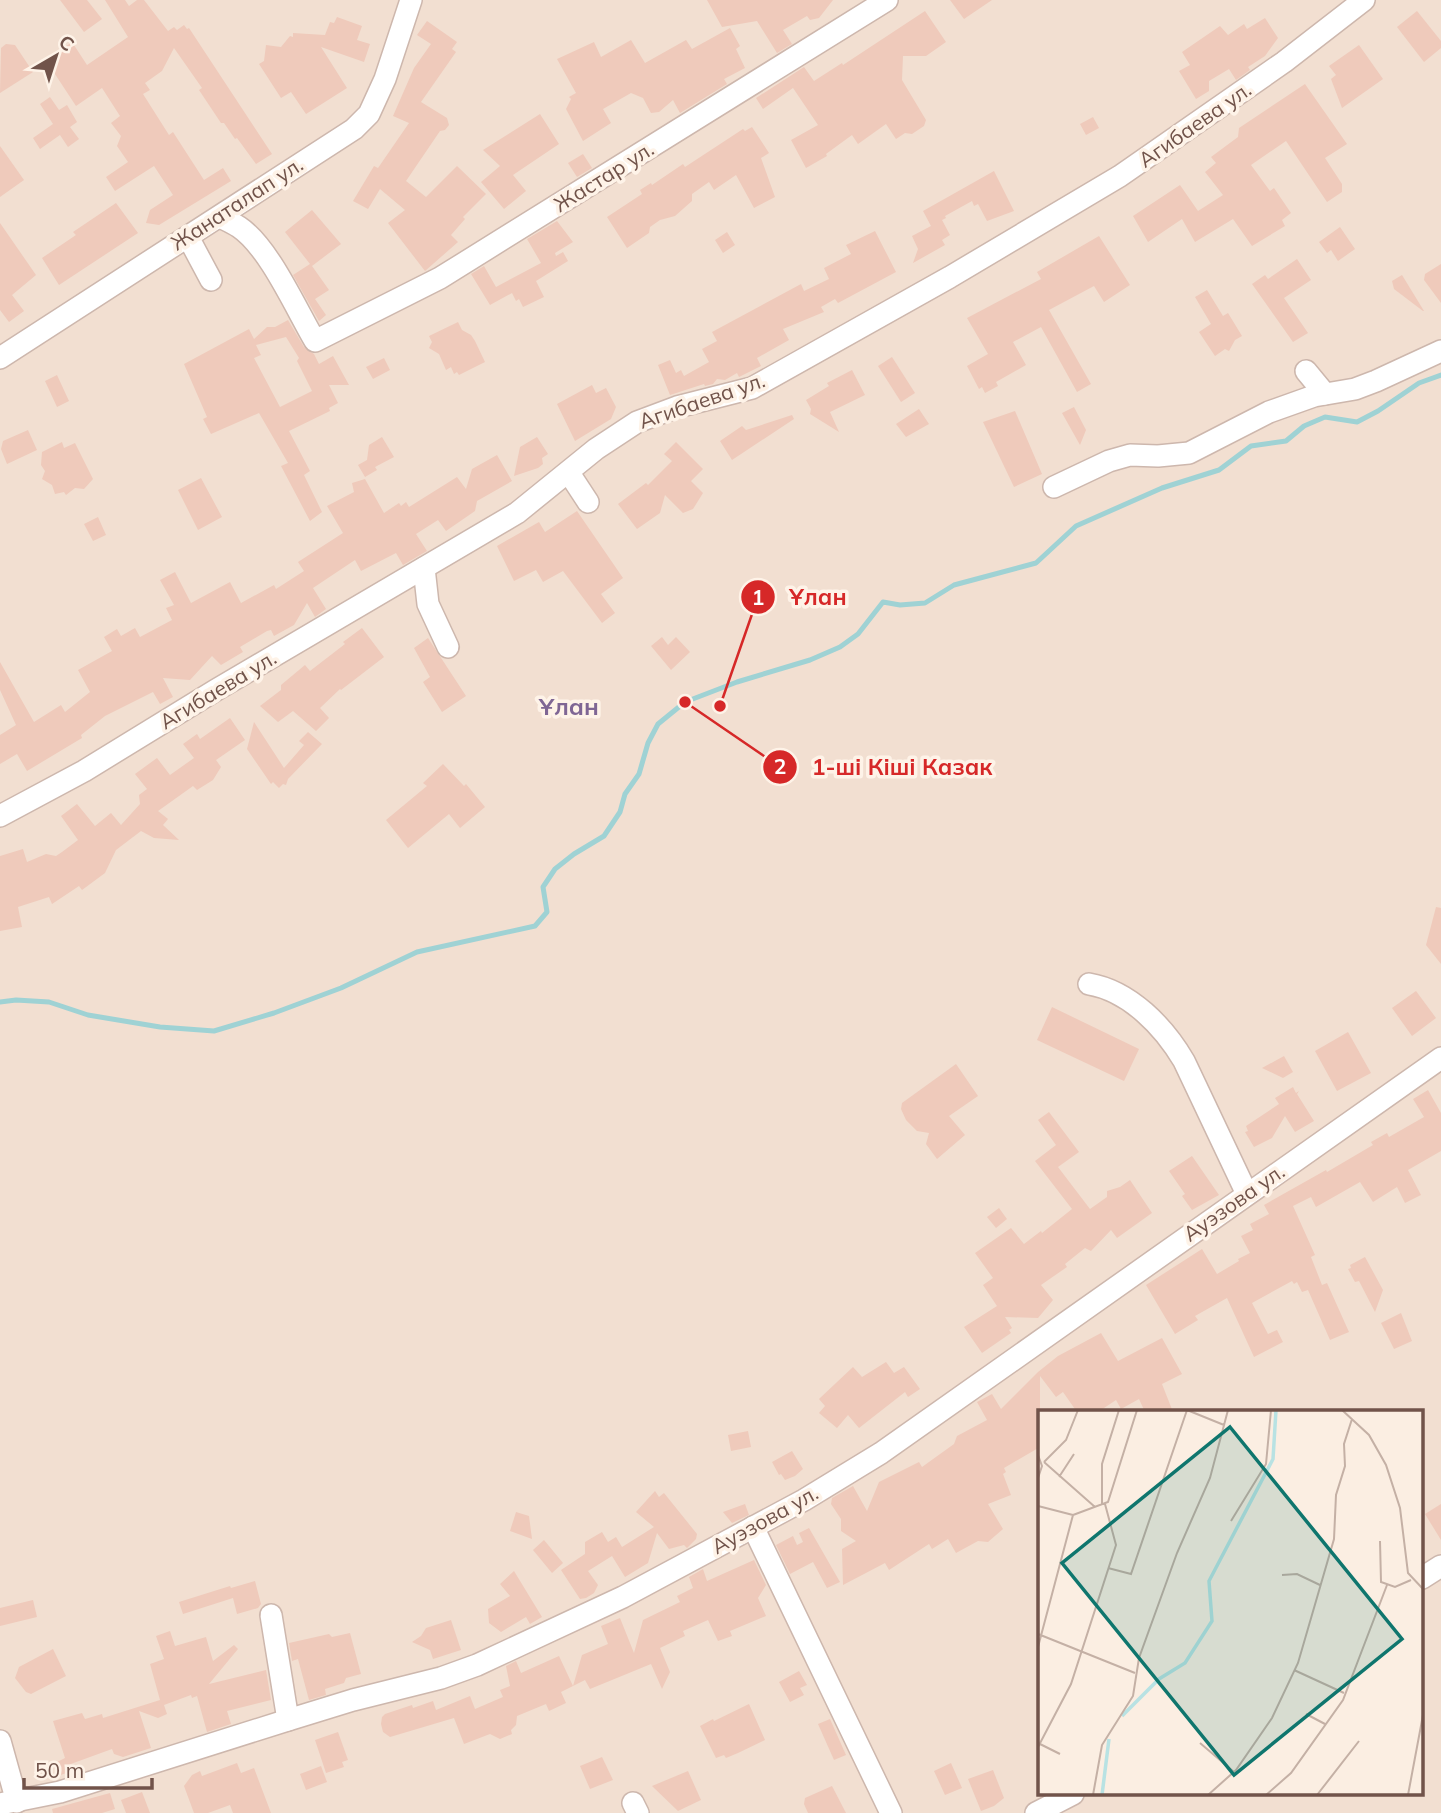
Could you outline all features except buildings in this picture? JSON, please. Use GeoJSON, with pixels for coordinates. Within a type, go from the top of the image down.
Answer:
{"type":"FeatureCollection","features":[{"type":"Feature","properties":{"kind":"street","name":"Жанаталап ул."},"geometry":{"type":"LineString","coordinates":[[0,358],[354,129],[369,114],[411,0]]}},
{"type":"Feature","properties":{"kind":"street","name":"Жастар ул."},"geometry":{"type":"LineString","coordinates":[[220,217],[239,227],[267,258],[315,341],[440,278],[887,0]]}},
{"type":"Feature","properties":{"kind":"street","name":"Агибаева ул."},"geometry":{"type":"LineString","coordinates":[[0,816],[83,771],[517,513],[596,449],[638,422],[677,407],[752,388],[950,277],[1120,176],[1284,62],[1364,0]]}},
{"type":"Feature","properties":{"kind":"street"},"geometry":{"type":"LineString","coordinates":[[188,237],[211,280]]}},
{"type":"Feature","properties":{"kind":"street"},"geometry":{"type":"LineString","coordinates":[[1054,486],[1109,461],[1130,455],[1176,456],[1189,453],[1263,404],[1355,388],[1441,351]]}},
{"type":"Feature","properties":{"kind":"street"},"geometry":{"type":"LineString","coordinates":[[1306,371],[1325,394]]}},
{"type":"Feature","properties":{"kind":"street"},"geometry":{"type":"LineString","coordinates":[[569,472],[587,502]]}},
{"type":"Feature","properties":{"kind":"street"},"geometry":{"type":"LineString","coordinates":[[424,568],[428,604],[448,647]]}},
{"type":"Feature","properties":{"kind":"street"},"geometry":{"type":"LineString","coordinates":[[1089,984],[1108,987],[1121,995],[1172,1042],[1184,1061],[1247,1194]]}},
{"type":"Feature","properties":{"kind":"street","name":"Ауэзова ул."},"geometry":{"type":"LineString","coordinates":[[8,1803],[60,1793],[353,1700],[442,1678],[477,1665],[623,1597],[804,1500],[881,1452],[966,1395],[1441,1058]]}},
{"type":"Feature","properties":{"kind":"street"},"geometry":{"type":"LineString","coordinates":[[753,1527],[891,1813]]}},
{"type":"Feature","properties":{"kind":"street"},"geometry":{"type":"LineString","coordinates":[[1424,1577],[1441,1566]]}},
{"type":"Feature","properties":{"kind":"street"},"geometry":{"type":"LineString","coordinates":[[271,1615],[288,1720]]}},
{"type":"Feature","properties":{"kind":"street"},"geometry":{"type":"LineString","coordinates":[[0,1741],[8,1803]]}},
{"type":"Feature","properties":{"kind":"shaded area","name":"Ұлан"},"geometry":{"type":"Polygon","coordinates":[[[0,0],[1441,0],[1441,1813],[0,1813],[0,0]]]}},
{"type":"Feature","properties":{"kind":"waterway"},"geometry":{"type":"LineString","coordinates":[[0,1002],[49,1002],[88,1015],[160,1027],[214,1031],[274,1013],[341,988],[417,952],[535,926],[547,912],[543,887],[555,869],[604,836],[620,812],[625,794],[639,774],[648,743],[658,724],[685,702],[737,682],[810,660],[840,647],[858,634],[883,602],[900,605],[925,603],[954,585],[1036,563],[1076,526],[1162,488],[1219,470],[1251,446],[1286,441],[1304,426],[1325,417],[1357,422],[1419,383],[1441,375]]}},
{"type":"Feature","properties":{"kind":"place","name":"1-ші Кіші Казак"},"geometry":{"type":"Point","coordinates":[685,702]}},
{"type":"Feature","properties":{"kind":"place","name":"Ұлан"},"geometry":{"type":"Point","coordinates":[720,706]}},
{"type":"Feature","properties":{"kind":"district","name":"Ұлан"},"geometry":{"type":"Point","coordinates":[569,707]}}]}
